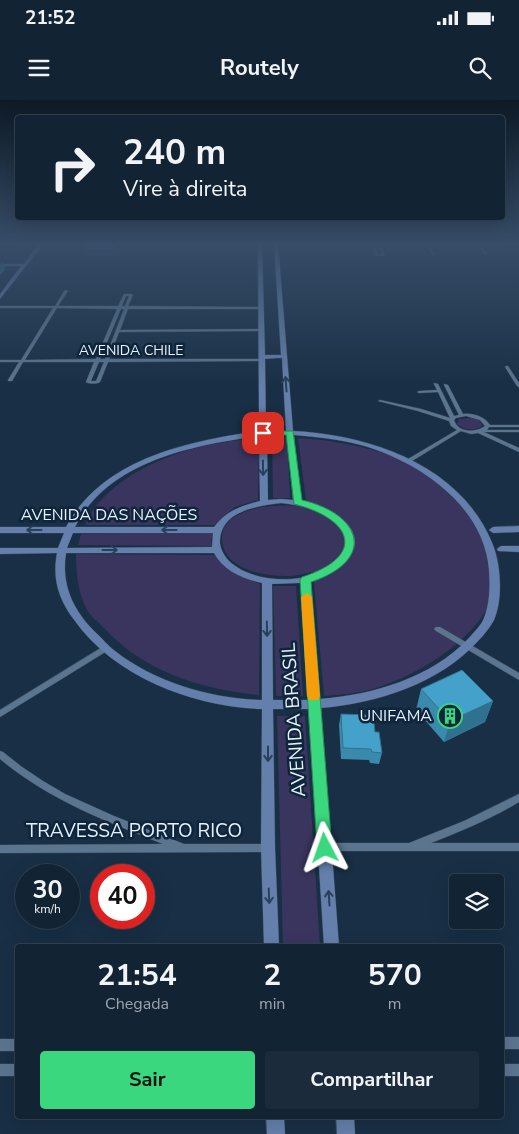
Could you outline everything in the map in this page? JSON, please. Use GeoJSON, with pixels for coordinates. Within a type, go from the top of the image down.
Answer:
{"type":"FeatureCollection","features":[{"type":"Feature","properties":{"kind":"main road"},"geometry":{"type":"LineString","coordinates":[[261,291],[264,502]]}},
{"type":"Feature","properties":{"kind":"main road"},"geometry":{"type":"LineString","coordinates":[[279,291],[290,433],[298,502]]}},
{"type":"Feature","properties":{"kind":"main road"},"geometry":{"type":"LineString","coordinates":[[262,358],[277,361],[284,358]]}},
{"type":"Feature","properties":{"kind":"main road"},"geometry":{"type":"LineString","coordinates":[[263,433],[290,433],[346,440],[368,445],[410,460],[456,488],[474,505],[493,530],[501,549],[504,566],[505,583],[499,603],[484,629],[467,647],[444,665],[414,681],[371,696],[314,704],[268,705],[221,701],[143,676],[104,649],[73,613],[62,590],[59,572],[62,550],[69,530],[81,510],[92,497],[106,485],[137,466],[189,445],[216,439],[263,433]]}},
{"type":"Feature","properties":{"kind":"main road"},"geometry":{"type":"LineString","coordinates":[[264,502],[298,502],[315,506],[336,517],[345,527],[350,539],[348,552],[340,564],[325,573],[306,580],[286,582],[267,581],[244,574],[227,564],[217,550],[215,542],[218,530],[228,517],[238,510],[264,502]]}},
{"type":"Feature","properties":{"kind":"main road","name":"AVENIDA DAS NAÇÕES"},"geometry":{"type":"LineString","coordinates":[[0,530],[218,530]]}},
{"type":"Feature","properties":{"kind":"main road"},"geometry":{"type":"LineString","coordinates":[[493,530],[519,530]]}},
{"type":"Feature","properties":{"kind":"main road"},"geometry":{"type":"LineString","coordinates":[[501,549],[519,549]]}},
{"type":"Feature","properties":{"kind":"main road"},"geometry":{"type":"LineString","coordinates":[[0,551],[217,550]]}},
{"type":"Feature","properties":{"kind":"main road","name":"AVENIDA BRASIL"},"geometry":{"type":"LineString","coordinates":[[306,580],[332,944]]}},
{"type":"Feature","properties":{"kind":"main road","name":"AVENIDA BRASIL"},"geometry":{"type":"LineString","coordinates":[[267,581],[268,848],[271,944]]}},
{"type":"Feature","properties":{"kind":"main road"},"geometry":{"type":"LineString","coordinates":[[275,1119],[276,1134]]}},
{"type":"Feature","properties":{"kind":"main road"},"geometry":{"type":"LineString","coordinates":[[345,1119],[346,1134]]}},
{"type":"Feature","properties":{"kind":"street"},"geometry":{"type":"LineString","coordinates":[[10,380],[66,291]]}},
{"type":"Feature","properties":{"kind":"street"},"geometry":{"type":"LineString","coordinates":[[125,295],[131,295],[126,307],[98,382],[88,382],[125,295]]}},
{"type":"Feature","properties":{"kind":"street"},"geometry":{"type":"LineString","coordinates":[[0,307],[261,308]]}},
{"type":"Feature","properties":{"kind":"street"},"geometry":{"type":"LineString","coordinates":[[117,331],[262,330]]}},
{"type":"Feature","properties":{"kind":"street","name":"AVENIDA CHILE"},"geometry":{"type":"LineString","coordinates":[[0,359],[262,358]]}},
{"type":"Feature","properties":{"kind":"street"},"geometry":{"type":"LineString","coordinates":[[507,367],[519,386]]}},
{"type":"Feature","properties":{"kind":"street"},"geometry":{"type":"LineString","coordinates":[[436,384],[453,425],[460,430],[519,431]]}},
{"type":"Feature","properties":{"kind":"street"},"geometry":{"type":"LineString","coordinates":[[446,385],[461,415]]}},
{"type":"Feature","properties":{"kind":"street"},"geometry":{"type":"LineString","coordinates":[[419,392],[440,391]]}},
{"type":"Feature","properties":{"kind":"street"},"geometry":{"type":"LineString","coordinates":[[380,401],[452,419],[461,415],[477,417],[485,421],[488,426]]}},
{"type":"Feature","properties":{"kind":"street"},"geometry":{"type":"LineString","coordinates":[[481,431],[488,426],[519,426]]}},
{"type":"Feature","properties":{"kind":"street"},"geometry":{"type":"LineString","coordinates":[[410,460],[460,430]]}},
{"type":"Feature","properties":{"kind":"street"},"geometry":{"type":"LineString","coordinates":[[481,431],[519,450]]}},
{"type":"Feature","properties":{"kind":"street"},"geometry":{"type":"LineString","coordinates":[[438,629],[519,677]]}},
{"type":"Feature","properties":{"kind":"street"},"geometry":{"type":"LineString","coordinates":[[0,714],[104,649]]}},
{"type":"Feature","properties":{"kind":"street"},"geometry":{"type":"LineString","coordinates":[[0,754],[44,787],[131,827],[185,848]]}},
{"type":"Feature","properties":{"kind":"street"},"geometry":{"type":"LineString","coordinates":[[408,847],[455,831],[496,812],[519,798]]}},
{"type":"Feature","properties":{"kind":"street"},"geometry":{"type":"LineString","coordinates":[[325,848],[519,847]]}},
{"type":"Feature","properties":{"kind":"street","name":"TRAVESSA PORTO RICO"},"geometry":{"type":"LineString","coordinates":[[0,849],[268,848]]}},
{"type":"Feature","properties":{"kind":"street"},"geometry":{"type":"LineString","coordinates":[[504,1043],[519,1043]]}},
{"type":"Feature","properties":{"kind":"street"},"geometry":{"type":"LineString","coordinates":[[0,1046],[15,1045]]}},
{"type":"Feature","properties":{"kind":"street"},"geometry":{"type":"LineString","coordinates":[[0,1070],[15,1070]]}},
{"type":"Feature","properties":{"kind":"street"},"geometry":{"type":"LineString","coordinates":[[504,1070],[519,1070]]}},
{"type":"Feature","properties":{"kind":"shaded area"},"geometry":{"type":"Polygon","coordinates":[[[472,418],[480,420],[482,426],[469,430],[457,424],[459,419],[472,418]]]}},
{"type":"Feature","properties":{"kind":"shaded area"},"geometry":{"type":"Polygon","coordinates":[[[272,437],[287,437],[290,498],[273,498],[272,437]]]}},
{"type":"Feature","properties":{"kind":"shaded area"},"geometry":{"type":"Polygon","coordinates":[[[259,438],[258,500],[235,507],[214,525],[85,525],[97,504],[115,487],[133,474],[152,464],[172,455],[193,449],[237,440],[259,438]]]}},
{"type":"Feature","properties":{"kind":"shaded area"},"geometry":{"type":"Polygon","coordinates":[[[298,438],[325,440],[381,452],[408,462],[433,475],[455,491],[474,511],[497,554],[497,583],[490,605],[476,625],[438,658],[394,682],[361,692],[324,696],[313,572],[296,576],[258,573],[238,565],[224,550],[222,539],[224,528],[232,519],[242,513],[255,508],[270,506],[307,508],[298,438]]]}},
{"type":"Feature","properties":{"kind":"shaded area"},"geometry":{"type":"Polygon","coordinates":[[[213,533],[212,546],[78,545],[81,534],[213,533]]]}},
{"type":"Feature","properties":{"kind":"shaded area"},"geometry":{"type":"Polygon","coordinates":[[[76,554],[216,555],[230,569],[260,584],[259,695],[215,688],[174,676],[136,656],[119,643],[90,614],[84,604],[78,583],[76,554]]]}},
{"type":"Feature","properties":{"kind":"shaded area"},"geometry":{"type":"Polygon","coordinates":[[[273,586],[296,586],[303,696],[276,696],[273,586]]]}},
{"type":"Feature","properties":{"kind":"shaded area"},"geometry":{"type":"Polygon","coordinates":[[[277,716],[305,716],[320,944],[283,944],[277,716]]]}},
{"type":"Feature","properties":{"kind":"building"},"geometry":{"type":"Polygon","coordinates":[[[462,670],[493,701],[450,721],[421,689],[462,670]]]}},
{"type":"Feature","properties":{"kind":"building"},"geometry":{"type":"Polygon","coordinates":[[[341,714],[369,715],[370,722],[374,723],[375,732],[379,732],[382,753],[372,752],[371,749],[343,748],[341,714]]]}},
{"type":"Feature","properties":{"kind":"slow traffic"},"geometry":{"type":"LineString","coordinates":[[307,597],[314,696]]}},
{"type":"Feature","properties":{"kind":"place","name":"UNIFAMA"},"geometry":{"type":"Point","coordinates":[450,716]}},
{"type":"Feature","properties":{"kind":"route"},"geometry":{"type":"LineString","coordinates":[[263,433],[290,433],[298,502],[315,506],[336,517],[345,527],[350,539],[348,552],[340,564],[325,573],[306,580],[325,848]]}}]}
